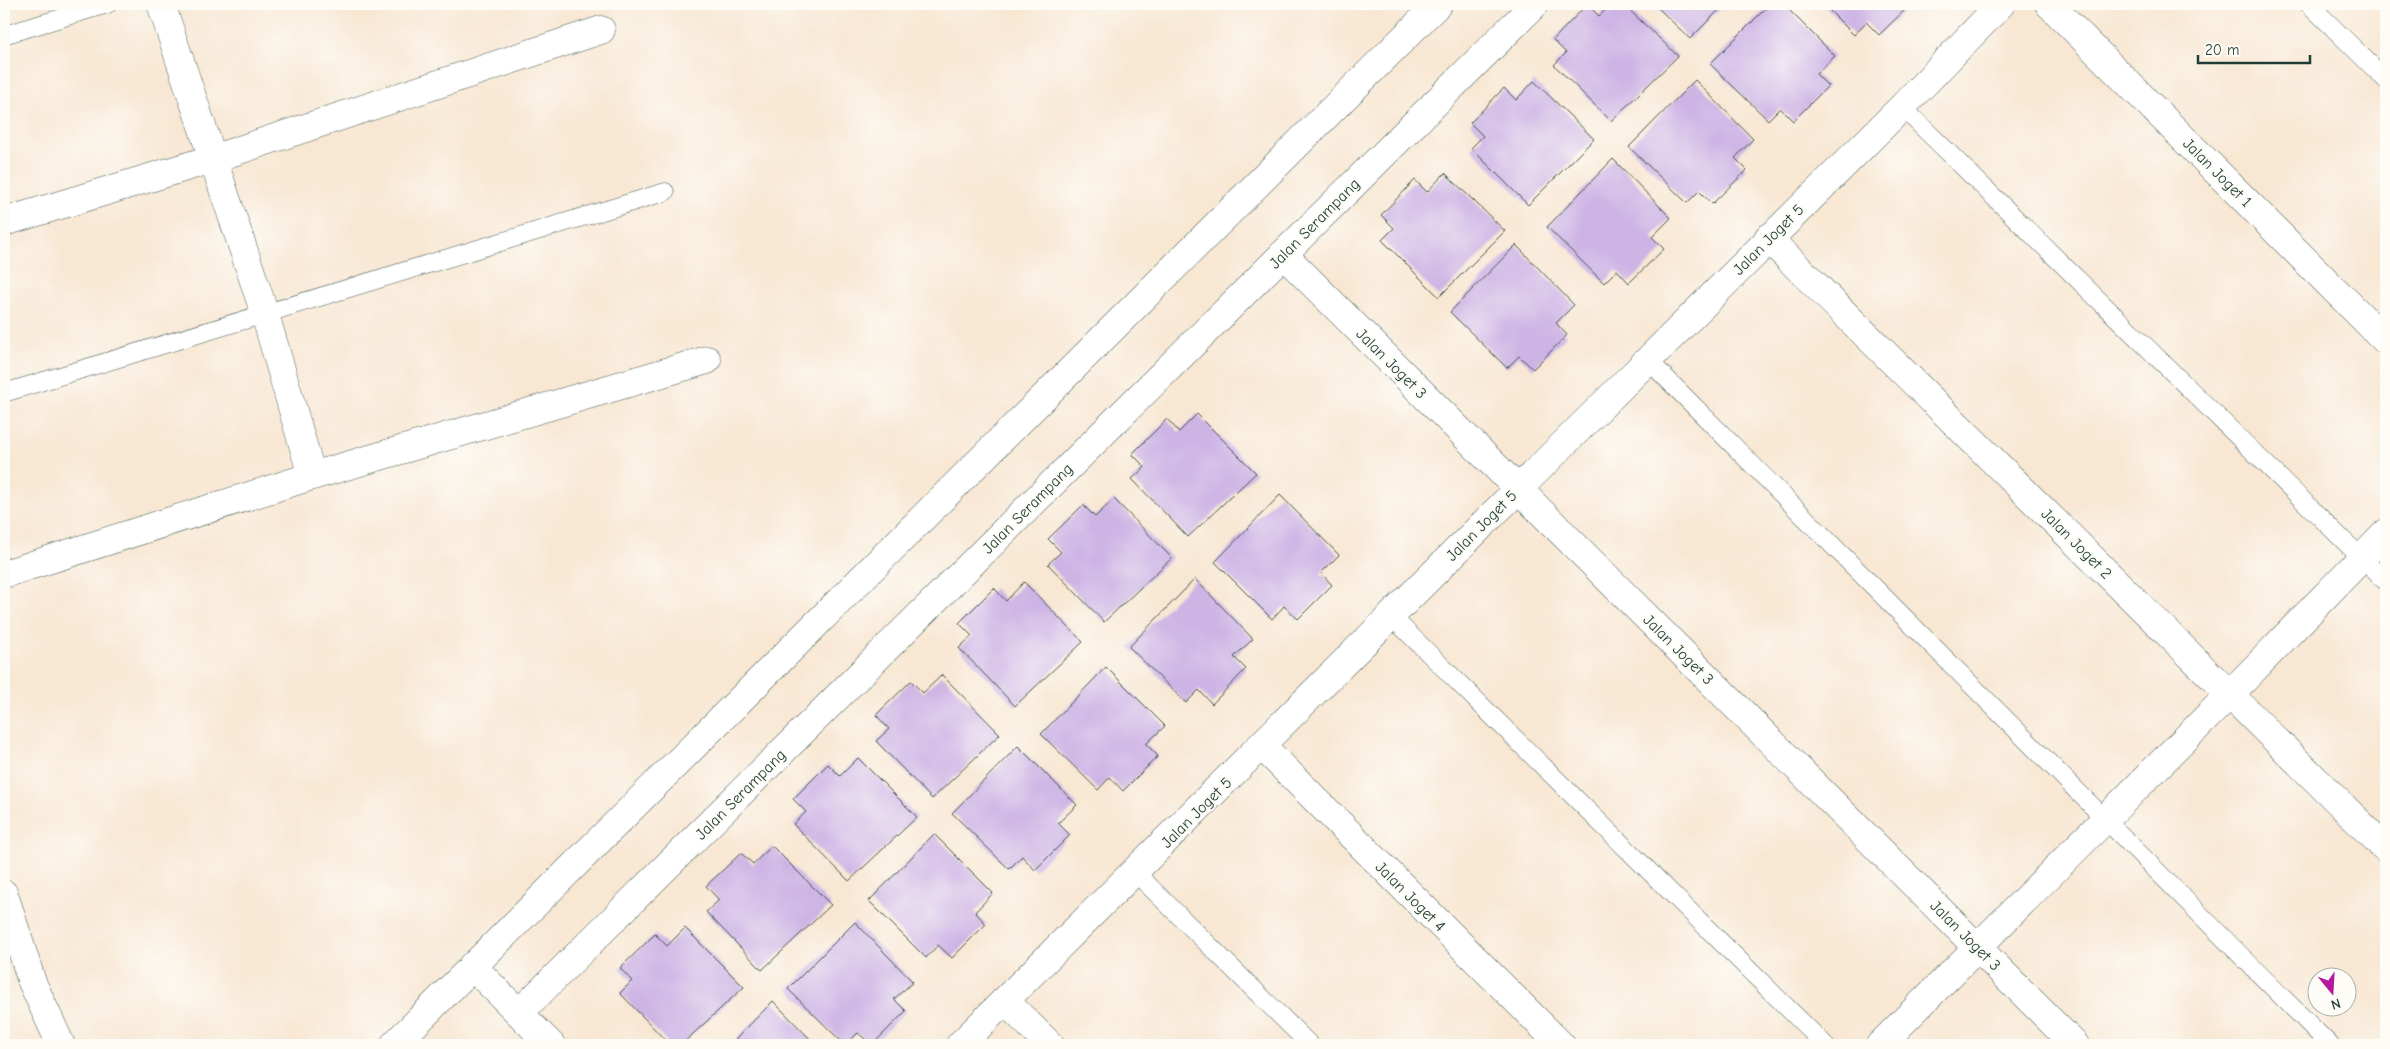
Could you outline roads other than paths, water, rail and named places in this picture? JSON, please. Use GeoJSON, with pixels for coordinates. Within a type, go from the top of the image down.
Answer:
{"type":"FeatureCollection","features":[{"type":"Feature","properties":{"kind":"street"},"geometry":{"type":"LineString","coordinates":[[161,4],[265,314],[312,476]]}},
{"type":"Feature","properties":{"kind":"street"},"geometry":{"type":"LineString","coordinates":[[394,1045],[1438,4]]}},
{"type":"Feature","properties":{"kind":"street","name":"Jalan Serampang"},"geometry":{"type":"LineString","coordinates":[[532,1034],[1283,254],[1535,4]]}},
{"type":"Feature","properties":{"kind":"street","name":"Jalan Joget 5"},"geometry":{"type":"LineString","coordinates":[[960,1045],[1262,746],[1390,615],[1768,238],[1902,107],[2001,4]]}},
{"type":"Feature","properties":{"kind":"street","name":"Jalan Joget 1"},"geometry":{"type":"LineString","coordinates":[[2050,4],[2386,341]]}},
{"type":"Feature","properties":{"kind":"street"},"geometry":{"type":"LineString","coordinates":[[4,222],[212,158],[601,30]]}},
{"type":"Feature","properties":{"kind":"street","name":"Jalan Joget 2"},"geometry":{"type":"LineString","coordinates":[[1768,238],[2386,849]]}},
{"type":"Feature","properties":{"kind":"street","name":"Jalan Joget 3"},"geometry":{"type":"LineString","coordinates":[[1283,254],[2075,1045]]}},
{"type":"Feature","properties":{"kind":"street"},"geometry":{"type":"LineString","coordinates":[[4,574],[312,476],[707,360]]}},
{"type":"Feature","properties":{"kind":"street"},"geometry":{"type":"LineString","coordinates":[[1880,1045],[1979,948],[2386,533]]}},
{"type":"Feature","properties":{"kind":"street","name":"Jalan Joget 4"},"geometry":{"type":"LineString","coordinates":[[1262,746],[1561,1045]]}},
{"type":"Feature","properties":{"kind":"street"},"geometry":{"type":"LineString","coordinates":[[4,894],[32,982],[61,1045]]}},
{"type":"Feature","properties":{"kind":"street"},"geometry":{"type":"LineString","coordinates":[[472,966],[532,1034]]}},
{"type":"Feature","properties":{"kind":"street"},"geometry":{"type":"LineString","coordinates":[[1006,1001],[1050,1045]]}},
{"type":"Feature","properties":{"kind":"lane"},"geometry":{"type":"LineString","coordinates":[[4,35],[108,4]]}},
{"type":"Feature","properties":{"kind":"lane"},"geometry":{"type":"LineString","coordinates":[[2309,4],[2386,80]]}},
{"type":"Feature","properties":{"kind":"lane"},"geometry":{"type":"LineString","coordinates":[[1902,107],[2386,582]]}},
{"type":"Feature","properties":{"kind":"lane"},"geometry":{"type":"LineString","coordinates":[[4,393],[665,192]]}},
{"type":"Feature","properties":{"kind":"lane"},"geometry":{"type":"LineString","coordinates":[[1647,359],[2330,1045]]}},
{"type":"Feature","properties":{"kind":"lane"},"geometry":{"type":"LineString","coordinates":[[1390,615],[1825,1045]]}},
{"type":"Feature","properties":{"kind":"lane"},"geometry":{"type":"LineString","coordinates":[[1135,872],[1310,1045]]}}]}
